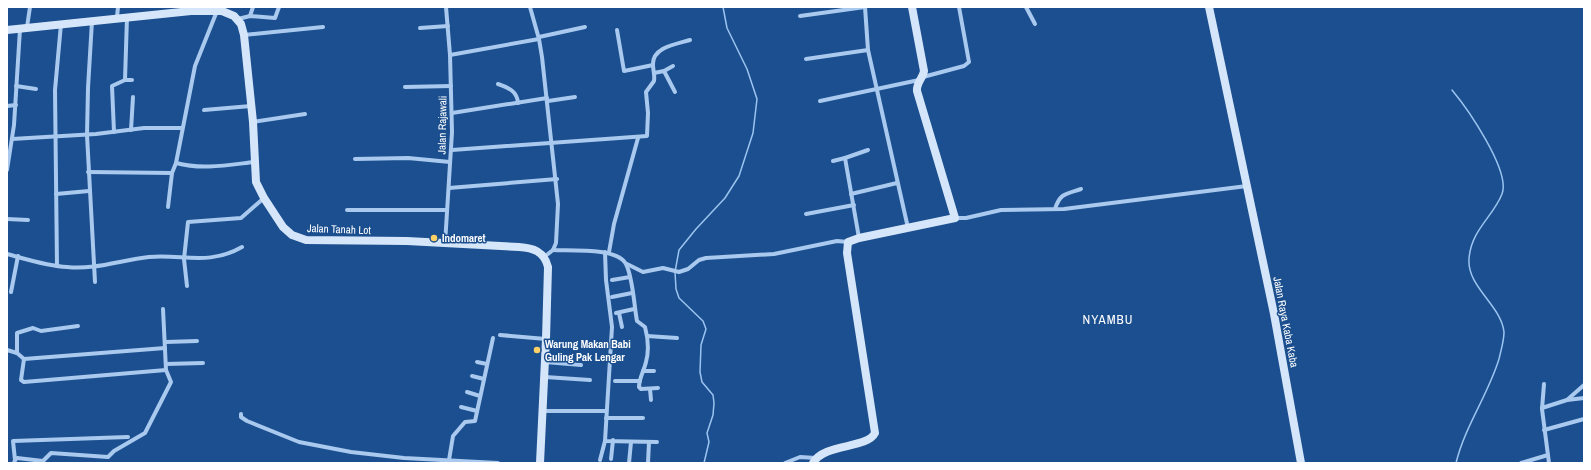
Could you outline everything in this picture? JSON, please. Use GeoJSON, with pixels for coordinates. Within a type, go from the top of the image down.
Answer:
{"type":"FeatureCollection","features":[{"type":"Feature","properties":{"kind":"street"},"geometry":{"type":"LineString","coordinates":[[7,170],[16,105],[16,86],[23,28],[30,7]]}},
{"type":"Feature","properties":{"kind":"street"},"geometry":{"type":"LineString","coordinates":[[117,17],[118,7]]}},
{"type":"Feature","properties":{"kind":"street"},"geometry":{"type":"LineString","coordinates":[[250,16],[253,7]]}},
{"type":"Feature","properties":{"kind":"street"},"geometry":{"type":"LineString","coordinates":[[7,30],[127,16],[154,10],[219,9],[238,19],[250,16],[275,18],[279,7]]}},
{"type":"Feature","properties":{"kind":"street","name":"Jalan Rajawali"},"geometry":{"type":"LineString","coordinates":[[445,244],[452,150],[450,55],[446,7]]}},
{"type":"Feature","properties":{"kind":"street"},"geometry":{"type":"LineString","coordinates":[[530,7],[539,38],[553,144],[557,179],[558,223],[556,243],[553,250],[544,257],[548,267],[545,377],[540,463]]}},
{"type":"Feature","properties":{"kind":"street"},"geometry":{"type":"LineString","coordinates":[[800,16],[865,7],[868,50],[908,228]]}},
{"type":"Feature","properties":{"kind":"street"},"geometry":{"type":"LineString","coordinates":[[912,7],[924,71],[917,90],[955,218]]}},
{"type":"Feature","properties":{"kind":"street"},"geometry":{"type":"LineString","coordinates":[[820,101],[840,98],[876,88],[921,79],[964,66],[969,62],[959,7]]}},
{"type":"Feature","properties":{"kind":"street"},"geometry":{"type":"LineString","coordinates":[[1026,7],[1035,24]]}},
{"type":"Feature","properties":{"kind":"street","name":"Jalan Raya Kaba Kaba"},"geometry":{"type":"LineString","coordinates":[[1209,7],[1274,314],[1301,463]]}},
{"type":"Feature","properties":{"kind":"street"},"geometry":{"type":"LineString","coordinates":[[168,207],[172,173],[176,163],[195,66],[219,9]]}},
{"type":"Feature","properties":{"kind":"street"},"geometry":{"type":"LineString","coordinates":[[125,80],[127,16]]}},
{"type":"Feature","properties":{"kind":"street","name":"Jalan Tanah Lot"},"geometry":{"type":"LineString","coordinates":[[238,19],[244,35],[253,122],[256,182],[264,198],[283,227],[292,235],[302,239],[529,248],[538,252],[544,257]]}},
{"type":"Feature","properties":{"kind":"street"},"geometry":{"type":"LineString","coordinates":[[92,20],[87,135],[95,282]]}},
{"type":"Feature","properties":{"kind":"street"},"geometry":{"type":"LineString","coordinates":[[57,266],[55,78],[61,24]]}},
{"type":"Feature","properties":{"kind":"street"},"geometry":{"type":"LineString","coordinates":[[420,28],[448,26]]}},
{"type":"Feature","properties":{"kind":"street"},"geometry":{"type":"LineString","coordinates":[[244,35],[323,27]]}},
{"type":"Feature","properties":{"kind":"street"},"geometry":{"type":"LineString","coordinates":[[450,55],[539,38],[585,27]]}},
{"type":"Feature","properties":{"kind":"street"},"geometry":{"type":"LineString","coordinates":[[617,30],[624,71],[653,65]]}},
{"type":"Feature","properties":{"kind":"street"},"geometry":{"type":"LineString","coordinates":[[452,150],[638,138],[647,136],[648,113],[646,92],[653,84],[654,56],[660,50],[690,40]]}},
{"type":"Feature","properties":{"kind":"street"},"geometry":{"type":"LineString","coordinates":[[806,59],[868,50]]}},
{"type":"Feature","properties":{"kind":"street"},"geometry":{"type":"LineString","coordinates":[[654,73],[664,71],[673,66]]}},
{"type":"Feature","properties":{"kind":"street"},"geometry":{"type":"LineString","coordinates":[[664,71],[675,92]]}},
{"type":"Feature","properties":{"kind":"street"},"geometry":{"type":"LineString","coordinates":[[114,132],[112,86],[125,80],[132,80]]}},
{"type":"Feature","properties":{"kind":"street"},"geometry":{"type":"LineString","coordinates":[[498,84],[513,91],[516,95],[518,103]]}},
{"type":"Feature","properties":{"kind":"street"},"geometry":{"type":"LineString","coordinates":[[16,86],[36,89]]}},
{"type":"Feature","properties":{"kind":"street"},"geometry":{"type":"LineString","coordinates":[[405,87],[451,86]]}},
{"type":"Feature","properties":{"kind":"street"},"geometry":{"type":"LineString","coordinates":[[131,130],[133,97]]}},
{"type":"Feature","properties":{"kind":"street"},"geometry":{"type":"LineString","coordinates":[[452,113],[518,103],[575,97]]}},
{"type":"Feature","properties":{"kind":"street"},"geometry":{"type":"LineString","coordinates":[[7,106],[16,105]]}},
{"type":"Feature","properties":{"kind":"street"},"geometry":{"type":"LineString","coordinates":[[204,110],[251,106]]}},
{"type":"Feature","properties":{"kind":"street"},"geometry":{"type":"LineString","coordinates":[[253,122],[305,114]]}},
{"type":"Feature","properties":{"kind":"street"},"geometry":{"type":"LineString","coordinates":[[12,139],[87,135],[131,130],[182,128]]}},
{"type":"Feature","properties":{"kind":"street"},"geometry":{"type":"LineString","coordinates":[[600,460],[605,440],[612,321],[606,280],[607,252],[638,138]]}},
{"type":"Feature","properties":{"kind":"street"},"geometry":{"type":"LineString","coordinates":[[833,161],[868,150]]}},
{"type":"Feature","properties":{"kind":"street"},"geometry":{"type":"LineString","coordinates":[[355,159],[408,158],[450,162]]}},
{"type":"Feature","properties":{"kind":"street"},"geometry":{"type":"LineString","coordinates":[[845,158],[859,238]]}},
{"type":"Feature","properties":{"kind":"street"},"geometry":{"type":"LineString","coordinates":[[176,163],[203,167],[254,162]]}},
{"type":"Feature","properties":{"kind":"street"},"geometry":{"type":"LineString","coordinates":[[88,172],[172,173]]}},
{"type":"Feature","properties":{"kind":"street"},"geometry":{"type":"LineString","coordinates":[[449,188],[557,179]]}},
{"type":"Feature","properties":{"kind":"street"},"geometry":{"type":"LineString","coordinates":[[851,194],[897,183]]}},
{"type":"Feature","properties":{"kind":"street"},"geometry":{"type":"LineString","coordinates":[[553,250],[607,252],[621,258],[627,264],[644,272],[663,268],[679,272],[688,269],[699,260],[706,258],[774,254],[837,241],[848,242],[859,238],[955,218],[966,218],[995,211],[1011,209],[1055,209],[1248,186]]}},
{"type":"Feature","properties":{"kind":"street"},"geometry":{"type":"LineString","coordinates":[[1055,209],[1058,198],[1080,189]]}},
{"type":"Feature","properties":{"kind":"street"},"geometry":{"type":"LineString","coordinates":[[56,194],[89,191]]}},
{"type":"Feature","properties":{"kind":"street"},"geometry":{"type":"LineString","coordinates":[[187,286],[184,259],[188,222],[241,218],[264,198]]}},
{"type":"Feature","properties":{"kind":"street"},"geometry":{"type":"LineString","coordinates":[[806,214],[854,205]]}},
{"type":"Feature","properties":{"kind":"street"},"geometry":{"type":"LineString","coordinates":[[347,210],[447,210]]}},
{"type":"Feature","properties":{"kind":"street"},"geometry":{"type":"LineString","coordinates":[[7,219],[28,220]]}},
{"type":"Feature","properties":{"kind":"street"},"geometry":{"type":"LineString","coordinates":[[785,463],[800,457],[814,460],[823,453],[868,440],[875,433],[856,321],[847,250],[848,242]]}},
{"type":"Feature","properties":{"kind":"street"},"geometry":{"type":"LineString","coordinates":[[7,254],[57,266],[95,267],[150,257],[184,259],[223,257],[242,247]]}},
{"type":"Feature","properties":{"kind":"street"},"geometry":{"type":"LineString","coordinates":[[11,292],[18,256]]}},
{"type":"Feature","properties":{"kind":"street"},"geometry":{"type":"LineString","coordinates":[[627,264],[636,322],[645,327],[647,336],[647,358],[640,381],[640,388],[650,390],[658,388]]}},
{"type":"Feature","properties":{"kind":"street"},"geometry":{"type":"LineString","coordinates":[[612,280],[630,277]]}},
{"type":"Feature","properties":{"kind":"street"},"geometry":{"type":"LineString","coordinates":[[612,297],[632,293]]}},
{"type":"Feature","properties":{"kind":"street"},"geometry":{"type":"LineString","coordinates":[[128,437],[14,441],[14,461],[18,458],[41,461],[51,453],[108,457],[114,451],[141,436],[148,429],[170,385],[170,379],[166,370],[166,342],[163,309]]}},
{"type":"Feature","properties":{"kind":"street"},"geometry":{"type":"LineString","coordinates":[[622,327],[617,313],[634,309]]}},
{"type":"Feature","properties":{"kind":"street"},"geometry":{"type":"LineString","coordinates":[[17,354],[17,333],[33,328],[41,331],[78,326]]}},
{"type":"Feature","properties":{"kind":"street"},"geometry":{"type":"LineString","coordinates":[[500,335],[546,339]]}},
{"type":"Feature","properties":{"kind":"street"},"geometry":{"type":"LineString","coordinates":[[647,336],[677,338]]}},
{"type":"Feature","properties":{"kind":"street"},"geometry":{"type":"LineString","coordinates":[[449,460],[454,435],[465,422],[474,422],[493,338]]}},
{"type":"Feature","properties":{"kind":"street"},"geometry":{"type":"LineString","coordinates":[[166,342],[197,341]]}},
{"type":"Feature","properties":{"kind":"street"},"geometry":{"type":"LineString","coordinates":[[7,350],[24,359],[165,348]]}},
{"type":"Feature","properties":{"kind":"street"},"geometry":{"type":"LineString","coordinates":[[24,359],[21,380],[24,382],[166,370]]}},
{"type":"Feature","properties":{"kind":"street"},"geometry":{"type":"LineString","coordinates":[[477,362],[487,364]]}},
{"type":"Feature","properties":{"kind":"street"},"geometry":{"type":"LineString","coordinates":[[545,362],[581,365]]}},
{"type":"Feature","properties":{"kind":"street"},"geometry":{"type":"LineString","coordinates":[[166,364],[203,363]]}},
{"type":"Feature","properties":{"kind":"street"},"geometry":{"type":"LineString","coordinates":[[643,371],[654,371]]}},
{"type":"Feature","properties":{"kind":"street"},"geometry":{"type":"LineString","coordinates":[[472,376],[484,379]]}},
{"type":"Feature","properties":{"kind":"street"},"geometry":{"type":"LineString","coordinates":[[545,377],[590,380]]}},
{"type":"Feature","properties":{"kind":"street"},"geometry":{"type":"LineString","coordinates":[[615,381],[640,381]]}},
{"type":"Feature","properties":{"kind":"street"},"geometry":{"type":"LineString","coordinates":[[1544,384],[1542,408],[1549,463]]}},
{"type":"Feature","properties":{"kind":"street"},"geometry":{"type":"LineString","coordinates":[[1566,400],[1584,386]]}},
{"type":"Feature","properties":{"kind":"street"},"geometry":{"type":"LineString","coordinates":[[650,390],[651,400]]}},
{"type":"Feature","properties":{"kind":"street"},"geometry":{"type":"LineString","coordinates":[[467,392],[480,396]]}},
{"type":"Feature","properties":{"kind":"street"},"geometry":{"type":"LineString","coordinates":[[1542,408],[1566,400],[1584,398]]}},
{"type":"Feature","properties":{"kind":"street"},"geometry":{"type":"LineString","coordinates":[[461,407],[477,411]]}},
{"type":"Feature","properties":{"kind":"street"},"geometry":{"type":"LineString","coordinates":[[543,411],[606,411]]}},
{"type":"Feature","properties":{"kind":"street"},"geometry":{"type":"LineString","coordinates":[[241,414],[241,417],[247,421],[299,442],[372,455],[498,463]]}},
{"type":"Feature","properties":{"kind":"street"},"geometry":{"type":"LineString","coordinates":[[606,418],[643,418]]}},
{"type":"Feature","properties":{"kind":"street"},"geometry":{"type":"LineString","coordinates":[[1544,430],[1584,419]]}},
{"type":"Feature","properties":{"kind":"street"},"geometry":{"type":"LineString","coordinates":[[605,440],[657,442]]}},
{"type":"Feature","properties":{"kind":"street"},"geometry":{"type":"LineString","coordinates":[[611,459],[613,440]]}},
{"type":"Feature","properties":{"kind":"street"},"geometry":{"type":"LineString","coordinates":[[629,463],[631,442]]}},
{"type":"Feature","properties":{"kind":"street"},"geometry":{"type":"LineString","coordinates":[[648,463],[649,442]]}},
{"type":"Feature","properties":{"kind":"street"},"geometry":{"type":"LineString","coordinates":[[1521,463],[1548,455]]}},
{"type":"Feature","properties":{"kind":"waterway"},"geometry":{"type":"LineString","coordinates":[[704,463],[709,442],[707,433],[713,415],[714,403],[713,395],[702,382],[700,372],[701,345],[706,329],[703,321],[679,298],[676,289],[675,272],[679,250],[725,198],[739,176],[753,133],[757,99],[747,69],[727,28],[723,7]]}},
{"type":"Feature","properties":{"kind":"waterway"},"geometry":{"type":"LineString","coordinates":[[1452,90],[1486,140],[1500,171],[1503,184],[1502,194],[1498,202],[1474,240],[1469,259],[1473,278],[1502,322],[1504,332],[1503,342],[1499,359],[1489,385],[1465,436],[1456,463]]}},
{"type":"Feature","properties":{"kind":"place","name":"Indomaret"},"geometry":{"type":"Point","coordinates":[434,238]}},
{"type":"Feature","properties":{"kind":"place","name":"Warung Makan Babi Guling Pak Lengar"},"geometry":{"type":"Point","coordinates":[537,350]}},
{"type":"Feature","properties":{"kind":"district","name":"NYAMBU"},"geometry":{"type":"Point","coordinates":[1108,319]}}]}
